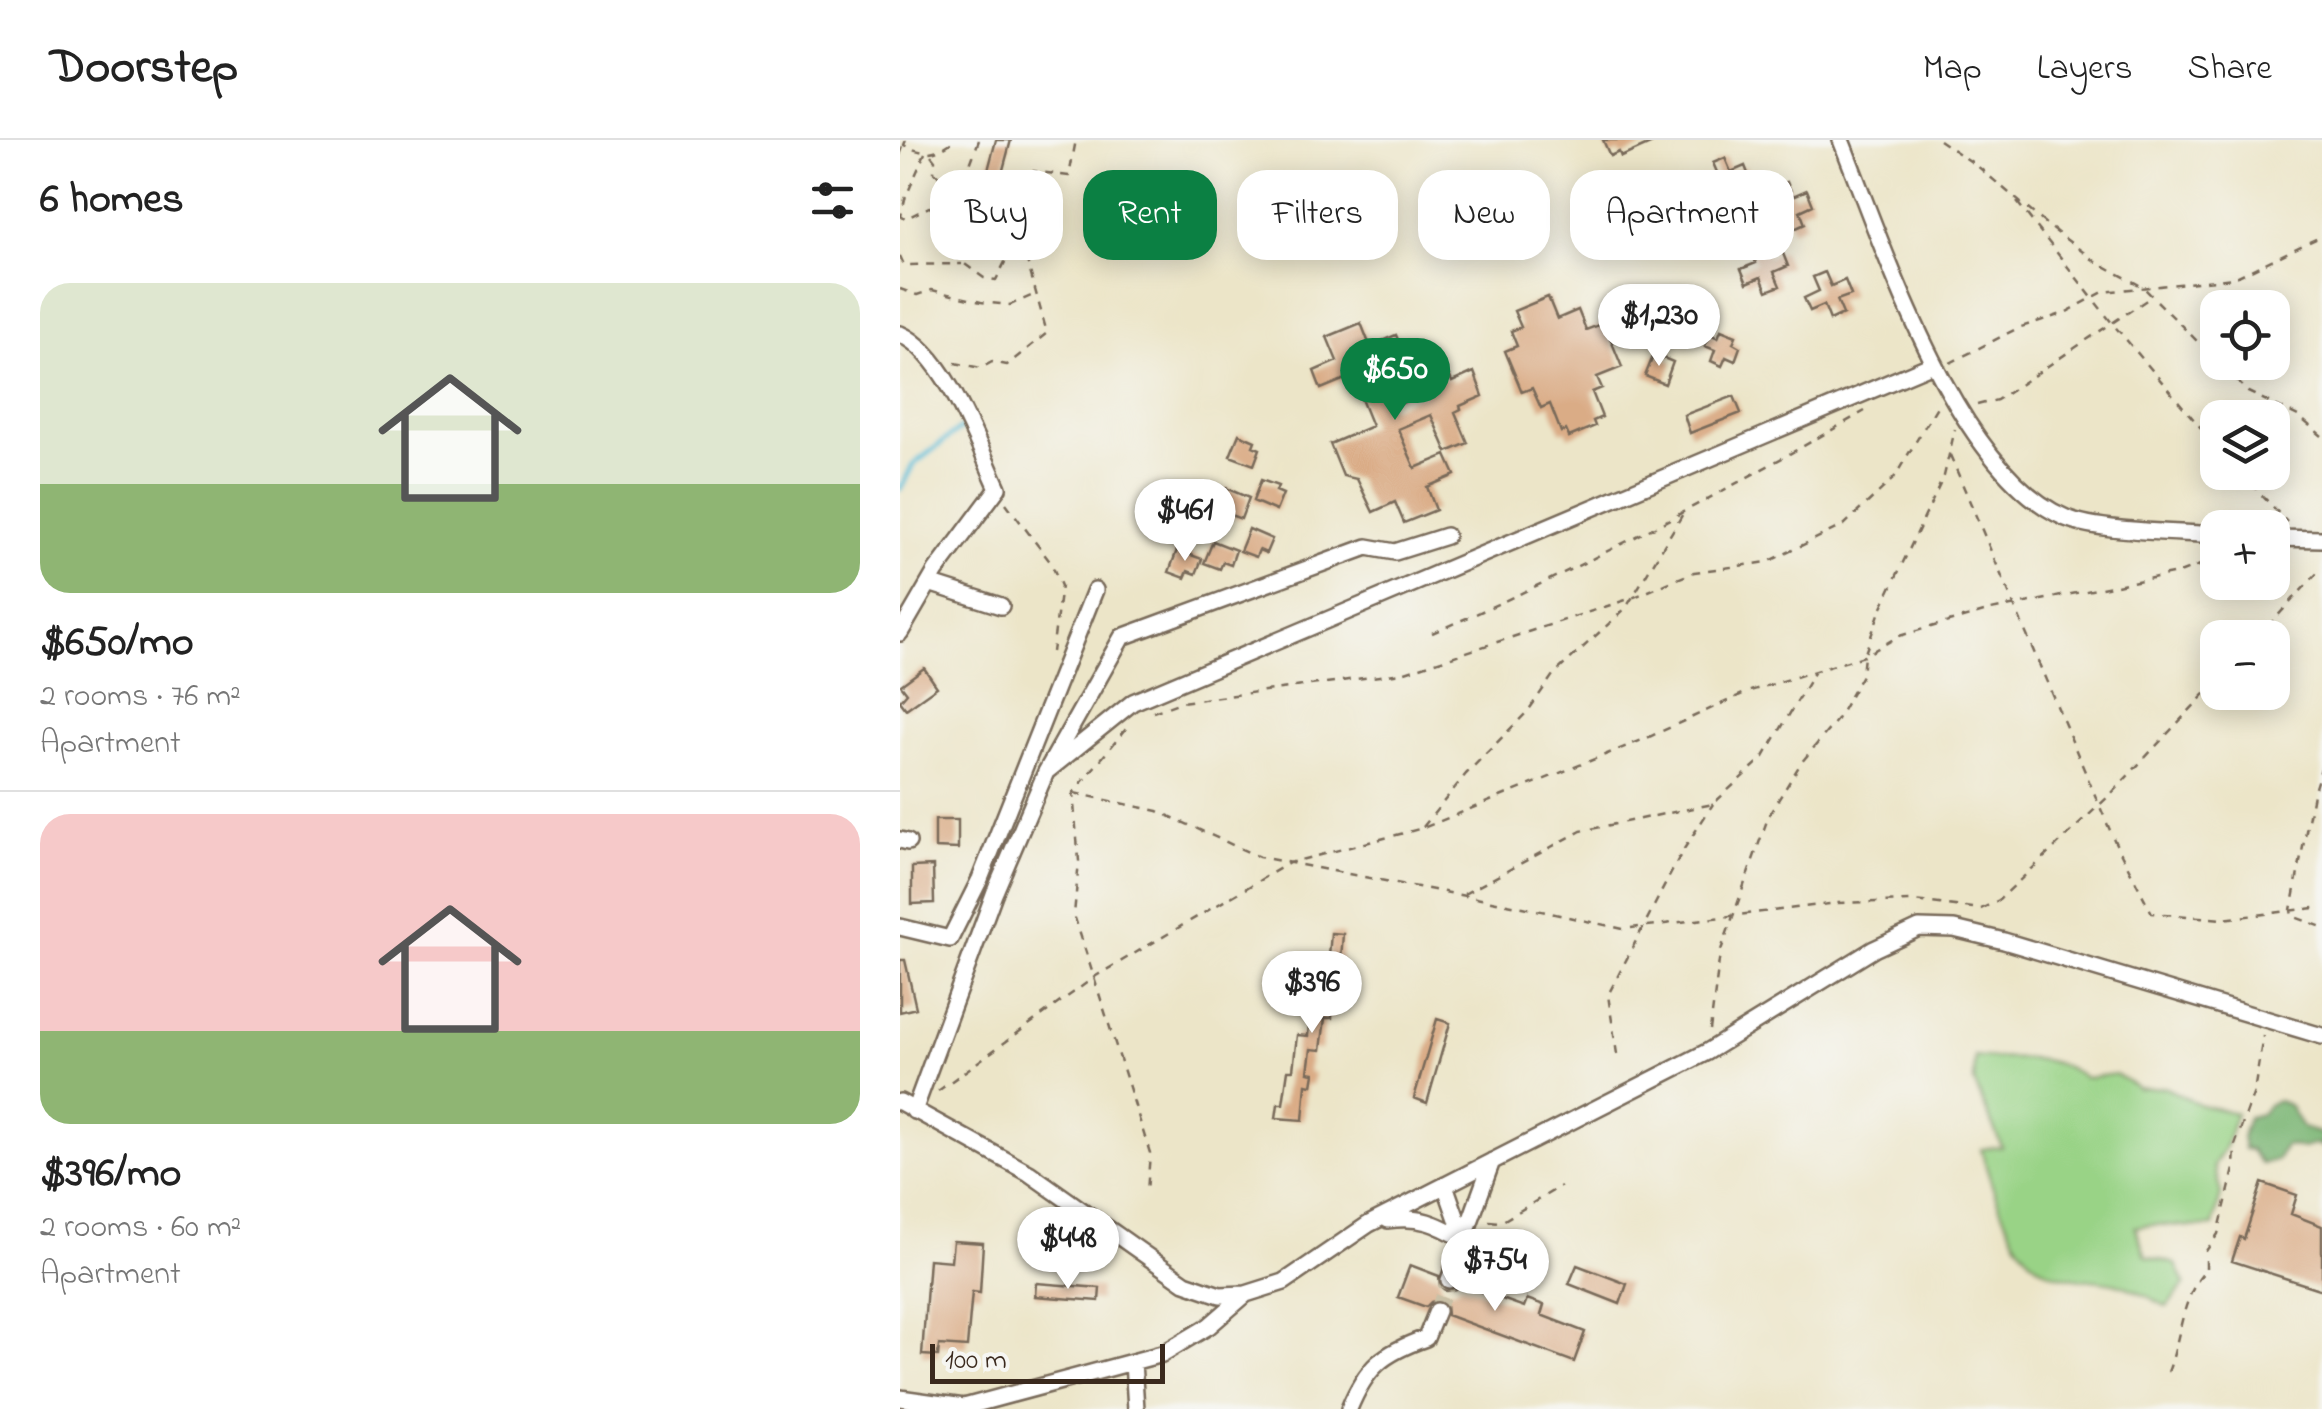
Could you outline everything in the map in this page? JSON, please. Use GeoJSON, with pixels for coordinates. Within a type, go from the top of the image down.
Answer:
{"type":"FeatureCollection","features":[{"type":"Feature","properties":{"kind":"street"},"geometry":{"type":"LineString","coordinates":[[1840,140],[1934,367],[1980,444],[2026,493],[2068,519],[2128,529],[2200,534]]}},
{"type":"Feature","properties":{"kind":"street"},"geometry":{"type":"LineString","coordinates":[[900,334],[934,365],[956,394],[998,488],[929,584],[900,633]]}},
{"type":"Feature","properties":{"kind":"street"},"geometry":{"type":"LineString","coordinates":[[1046,772],[1134,702],[1934,367]]}},
{"type":"Feature","properties":{"kind":"street"},"geometry":{"type":"LineString","coordinates":[[1446,536],[1395,552],[1367,548],[1122,637],[1046,772],[907,1107],[1029,1174],[1184,1283],[1220,1295],[1246,1294],[1284,1282],[1368,1224],[1707,1052],[1874,949],[1919,928],[1954,929],[2004,940],[2322,1036]]}},
{"type":"Feature","properties":{"kind":"street"},"geometry":{"type":"LineString","coordinates":[[929,584],[1001,606]]}},
{"type":"Feature","properties":{"kind":"street"},"geometry":{"type":"LineString","coordinates":[[900,927],[950,939],[980,879],[1095,590]]}},
{"type":"Feature","properties":{"kind":"street"},"geometry":{"type":"LineString","coordinates":[[1449,1280],[1492,1161]]}},
{"type":"Feature","properties":{"kind":"street"},"geometry":{"type":"LineString","coordinates":[[1445,1185],[1464,1239]]}},
{"type":"Feature","properties":{"kind":"street"},"geometry":{"type":"LineString","coordinates":[[1368,1224],[1410,1216],[1429,1220],[1464,1239]]}},
{"type":"Feature","properties":{"kind":"street"},"geometry":{"type":"LineString","coordinates":[[900,1398],[962,1408],[1162,1354],[1209,1326],[1246,1294]]}},
{"type":"Feature","properties":{"kind":"street"},"geometry":{"type":"LineString","coordinates":[[1349,1409],[1360,1380],[1395,1349],[1426,1338],[1437,1311]]}},
{"type":"Feature","properties":{"kind":"street"},"geometry":{"type":"LineString","coordinates":[[1133,1362],[1136,1409]]}},
{"type":"Feature","properties":{"kind":"path"},"geometry":{"type":"LineString","coordinates":[[930,207],[905,219],[901,216],[902,199],[927,154],[941,151],[955,140]]}},
{"type":"Feature","properties":{"kind":"path"},"geometry":{"type":"LineString","coordinates":[[968,170],[979,140]]}},
{"type":"Feature","properties":{"kind":"path"},"geometry":{"type":"LineString","coordinates":[[1063,175],[1070,176],[1076,140]]}},
{"type":"Feature","properties":{"kind":"path"},"geometry":{"type":"LineString","coordinates":[[1939,140],[1976,164],[2095,261],[2143,288],[2248,392],[2298,416],[2322,436]]}},
{"type":"Feature","properties":{"kind":"path"},"geometry":{"type":"LineString","coordinates":[[900,155],[905,142],[935,160],[934,170]]}},
{"type":"Feature","properties":{"kind":"path"},"geometry":{"type":"LineString","coordinates":[[2013,197],[2200,427]]}},
{"type":"Feature","properties":{"kind":"path"},"geometry":{"type":"LineString","coordinates":[[1934,367],[2018,328],[2065,313],[2103,292],[2234,278],[2322,236]]}},
{"type":"Feature","properties":{"kind":"path"},"geometry":{"type":"LineString","coordinates":[[900,256],[904,266],[964,264]]}},
{"type":"Feature","properties":{"kind":"path"},"geometry":{"type":"LineString","coordinates":[[959,260],[984,278],[996,280],[1006,260]]}},
{"type":"Feature","properties":{"kind":"path"},"geometry":{"type":"LineString","coordinates":[[934,365],[1007,365],[1047,334],[1028,260]]}},
{"type":"Feature","properties":{"kind":"path"},"geometry":{"type":"LineString","coordinates":[[900,290],[917,295],[932,290],[980,302],[1010,304],[1036,294]]}},
{"type":"Feature","properties":{"kind":"path"},"geometry":{"type":"LineString","coordinates":[[1707,1052],[1720,954],[1750,861],[1769,815],[1801,763],[1836,721],[1862,675],[1864,656],[1880,612],[1944,476],[1960,409],[1998,400],[2151,298]]}},
{"type":"Feature","properties":{"kind":"path"},"geometry":{"type":"LineString","coordinates":[[1151,712],[1181,702],[1402,673],[1632,598],[1694,572],[1768,562],[1844,525],[1894,478],[1948,389]]}},
{"type":"Feature","properties":{"kind":"path"},"geometry":{"type":"LineString","coordinates":[[1432,633],[1570,571],[1870,408]]}},
{"type":"Feature","properties":{"kind":"path"},"geometry":{"type":"LineString","coordinates":[[1950,454],[2100,804],[2152,913],[2223,919],[2322,906]]}},
{"type":"Feature","properties":{"kind":"path"},"geometry":{"type":"LineString","coordinates":[[998,488],[1051,564],[1060,586],[1052,659],[1060,677]]}},
{"type":"Feature","properties":{"kind":"path"},"geometry":{"type":"LineString","coordinates":[[2260,490],[2314,538]]}},
{"type":"Feature","properties":{"kind":"path"},"geometry":{"type":"LineString","coordinates":[[1423,828],[1466,774],[1528,711],[1552,676],[1632,598],[1684,511]]}},
{"type":"Feature","properties":{"kind":"path"},"geometry":{"type":"LineString","coordinates":[[907,1107],[1096,976],[1288,862],[1423,828],[1647,738],[1747,692],[1864,656],[1900,636],[2014,605],[2182,572],[2200,565]]}},
{"type":"Feature","properties":{"kind":"path"},"geometry":{"type":"LineString","coordinates":[[2274,620],[2322,568]]}},
{"type":"Feature","properties":{"kind":"path"},"geometry":{"type":"LineString","coordinates":[[1617,1054],[1608,996],[1682,852],[1713,804],[1764,757],[1815,671]]}},
{"type":"Feature","properties":{"kind":"path"},"geometry":{"type":"LineString","coordinates":[[1073,793],[1158,811],[1259,857],[1623,930],[1837,903],[1914,901],[1981,910],[1999,900],[2100,804],[2200,699]]}},
{"type":"Feature","properties":{"kind":"path"},"geometry":{"type":"LineString","coordinates":[[1136,718],[1073,793],[1079,861],[1074,915],[1150,1153],[1147,1192]]}},
{"type":"Feature","properties":{"kind":"path"},"geometry":{"type":"LineString","coordinates":[[2322,766],[2291,910],[2292,916],[2322,926]]}},
{"type":"Feature","properties":{"kind":"path"},"geometry":{"type":"LineString","coordinates":[[1463,895],[1581,831],[1713,804]]}},
{"type":"Feature","properties":{"kind":"path"},"geometry":{"type":"LineString","coordinates":[[2168,1372],[2194,1283],[2206,1270],[2206,1251],[2218,1234],[2234,1169],[2235,1145],[2254,1092],[2264,1020]]}},
{"type":"Feature","properties":{"kind":"path"},"geometry":{"type":"LineString","coordinates":[[1472,1218],[1500,1222],[1561,1186]]}},
{"type":"Feature","properties":{"kind":"green space"},"geometry":{"type":"Polygon","coordinates":[[[1975,1057],[2045,1060],[2085,1078],[2116,1074],[2138,1088],[2164,1087],[2201,1105],[2236,1113],[2214,1166],[2221,1194],[2213,1226],[2135,1227],[2146,1256],[2176,1264],[2185,1284],[2167,1307],[2117,1284],[2048,1272],[2019,1245],[2003,1213],[1981,1149],[2002,1147],[1974,1082],[1975,1057]]]}},
{"type":"Feature","properties":{"kind":"green space"},"geometry":{"type":"Polygon","coordinates":[[[2278,1101],[2289,1105],[2302,1128],[2322,1134],[2322,1147],[2285,1145],[2277,1160],[2262,1164],[2251,1150],[2244,1149],[2242,1137],[2248,1117],[2261,1114],[2269,1104],[2278,1101]]]}},
{"type":"Feature","properties":{"kind":"building"},"geometry":{"type":"Polygon","coordinates":[[[996,140],[1011,140],[1003,170],[988,170],[996,140]]]}},
{"type":"Feature","properties":{"kind":"building"},"geometry":{"type":"Polygon","coordinates":[[[1603,140],[1659,140],[1621,157],[1619,152],[1610,156],[1603,140]]]}},
{"type":"Feature","properties":{"kind":"building"},"geometry":{"type":"Polygon","coordinates":[[[1725,158],[1730,170],[1716,170],[1713,163],[1725,158]]]}},
{"type":"Feature","properties":{"kind":"building"},"geometry":{"type":"Polygon","coordinates":[[[1807,190],[1813,205],[1800,211],[1805,224],[1794,229],[1794,196],[1807,190]]]}},
{"type":"Feature","properties":{"kind":"building"},"geometry":{"type":"Polygon","coordinates":[[[1755,260],[1786,260],[1788,266],[1774,272],[1780,286],[1767,291],[1761,277],[1747,283],[1741,269],[1756,263],[1755,260]]]}},
{"type":"Feature","properties":{"kind":"building"},"geometry":{"type":"Polygon","coordinates":[[[1825,272],[1831,286],[1845,280],[1851,295],[1837,300],[1843,314],[1830,320],[1824,305],[1810,311],[1804,298],[1819,291],[1813,277],[1825,272]]]}},
{"type":"Feature","properties":{"kind":"building"},"geometry":{"type":"Polygon","coordinates":[[[1548,297],[1557,319],[1578,310],[1586,330],[1604,323],[1622,367],[1597,377],[1602,388],[1592,392],[1602,417],[1593,421],[1595,426],[1569,437],[1566,430],[1561,432],[1550,404],[1541,408],[1532,388],[1522,392],[1505,351],[1517,346],[1511,331],[1521,327],[1514,311],[1548,297]]]}},
{"type":"Feature","properties":{"kind":"building"},"geometry":{"type":"Polygon","coordinates":[[[1361,323],[1370,346],[1396,335],[1404,354],[1373,367],[1390,408],[1425,393],[1409,356],[1431,348],[1444,380],[1450,377],[1452,382],[1474,372],[1483,396],[1455,412],[1468,443],[1447,452],[1431,415],[1398,429],[1415,468],[1446,455],[1455,475],[1427,487],[1436,510],[1404,523],[1395,502],[1373,512],[1357,479],[1343,476],[1330,444],[1372,426],[1355,384],[1349,386],[1345,379],[1321,389],[1314,371],[1337,361],[1327,337],[1361,323]]]}},
{"type":"Feature","properties":{"kind":"building"},"geometry":{"type":"Polygon","coordinates":[[[1721,330],[1736,336],[1733,343],[1740,347],[1735,361],[1726,357],[1722,366],[1711,361],[1715,350],[1705,346],[1710,334],[1718,338],[1721,330]]]}},
{"type":"Feature","properties":{"kind":"building"},"geometry":{"type":"Polygon","coordinates":[[[1654,354],[1673,362],[1665,384],[1645,376],[1654,354]]]}},
{"type":"Feature","properties":{"kind":"building"},"geometry":{"type":"Polygon","coordinates":[[[1734,396],[1741,413],[1690,433],[1684,415],[1734,396]]]}},
{"type":"Feature","properties":{"kind":"building"},"geometry":{"type":"Polygon","coordinates":[[[1239,434],[1255,441],[1253,446],[1260,449],[1254,465],[1230,456],[1239,434]]]}},
{"type":"Feature","properties":{"kind":"building"},"geometry":{"type":"Polygon","coordinates":[[[1261,480],[1278,486],[1276,491],[1283,494],[1276,511],[1253,501],[1261,480]]]}},
{"type":"Feature","properties":{"kind":"building"},"geometry":{"type":"Polygon","coordinates":[[[1226,488],[1249,498],[1241,519],[1217,510],[1226,488]]]}},
{"type":"Feature","properties":{"kind":"building"},"geometry":{"type":"Polygon","coordinates":[[[1191,497],[1214,506],[1206,528],[1182,519],[1191,497]]]}},
{"type":"Feature","properties":{"kind":"building"},"geometry":{"type":"Polygon","coordinates":[[[1249,529],[1272,539],[1266,553],[1259,550],[1256,557],[1240,551],[1249,529]]]}},
{"type":"Feature","properties":{"kind":"building"},"geometry":{"type":"Polygon","coordinates":[[[1213,541],[1236,550],[1231,565],[1223,562],[1220,569],[1204,563],[1213,541]]]}},
{"type":"Feature","properties":{"kind":"building"},"geometry":{"type":"Polygon","coordinates":[[[1177,550],[1202,559],[1196,574],[1188,571],[1185,578],[1169,572],[1177,550]]]}},
{"type":"Feature","properties":{"kind":"building"},"geometry":{"type":"Polygon","coordinates":[[[924,668],[937,687],[906,709],[900,701],[907,693],[901,685],[924,668]]]}},
{"type":"Feature","properties":{"kind":"building"},"geometry":{"type":"Polygon","coordinates":[[[935,820],[958,820],[958,849],[935,848],[935,820]]]}},
{"type":"Feature","properties":{"kind":"building"},"geometry":{"type":"Polygon","coordinates":[[[933,866],[934,903],[912,904],[912,867],[933,866]]]}},
{"type":"Feature","properties":{"kind":"building"},"geometry":{"type":"Polygon","coordinates":[[[1331,933],[1343,934],[1339,983],[1335,982],[1332,1018],[1325,1018],[1321,1050],[1311,1049],[1308,1072],[1314,1073],[1312,1085],[1306,1084],[1303,1120],[1276,1118],[1278,1104],[1283,1104],[1288,1070],[1293,1070],[1297,1035],[1308,1036],[1311,1001],[1318,1002],[1321,967],[1328,968],[1331,933]]]}},
{"type":"Feature","properties":{"kind":"building"},"geometry":{"type":"Polygon","coordinates":[[[900,960],[905,960],[916,1008],[900,1012],[900,960]]]}},
{"type":"Feature","properties":{"kind":"building"},"geometry":{"type":"Polygon","coordinates":[[[1437,1019],[1450,1023],[1427,1103],[1414,1098],[1437,1019]]]}},
{"type":"Feature","properties":{"kind":"building"},"geometry":{"type":"Polygon","coordinates":[[[2262,1183],[2297,1195],[2291,1214],[2322,1226],[2322,1290],[2232,1261],[2240,1237],[2244,1239],[2262,1183]]]}},
{"type":"Feature","properties":{"kind":"building"},"geometry":{"type":"Polygon","coordinates":[[[953,1241],[983,1243],[980,1293],[972,1292],[967,1347],[939,1345],[938,1356],[922,1355],[929,1259],[951,1261],[953,1241]]]}},
{"type":"Feature","properties":{"kind":"building"},"geometry":{"type":"Polygon","coordinates":[[[1410,1265],[1439,1276],[1440,1286],[1446,1291],[1460,1284],[1524,1307],[1527,1299],[1544,1305],[1541,1315],[1585,1332],[1574,1362],[1447,1315],[1446,1305],[1440,1300],[1426,1307],[1398,1297],[1410,1265]]]}},
{"type":"Feature","properties":{"kind":"building"},"geometry":{"type":"Polygon","coordinates":[[[1577,1265],[1627,1284],[1620,1304],[1569,1284],[1577,1265]]]}},
{"type":"Feature","properties":{"kind":"building"},"geometry":{"type":"Polygon","coordinates":[[[1036,1283],[1100,1288],[1099,1301],[1035,1296],[1036,1283]]]}},
{"type":"Feature","properties":{"kind":"waterway"},"geometry":{"type":"LineString","coordinates":[[900,489],[913,465],[961,428]]}},
{"type":"Feature","properties":{"kind":"tunnel"},"geometry":{"type":"LineString","coordinates":[[1437,1311],[1449,1280]]}}]}
